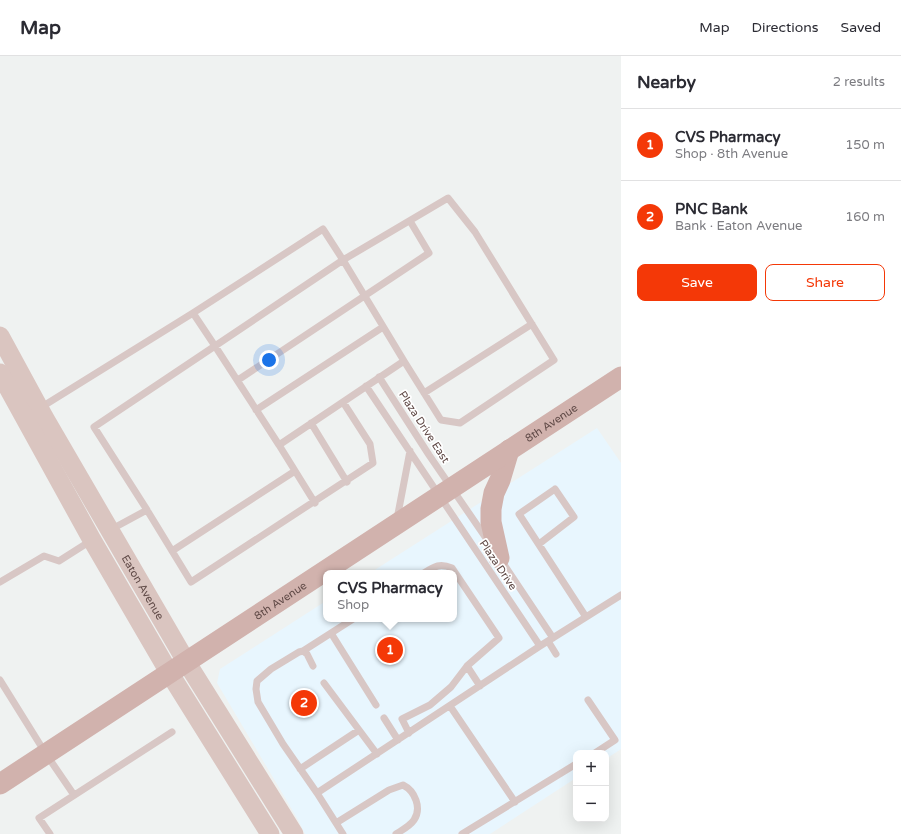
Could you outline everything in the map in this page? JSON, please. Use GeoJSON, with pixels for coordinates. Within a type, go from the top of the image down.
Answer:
{"type":"FeatureCollection","features":[{"type":"Feature","properties":{"kind":"main road","name":"8th Avenue"},"geometry":{"type":"LineString","coordinates":[[327,570],[621,377]]}},
{"type":"Feature","properties":{"kind":"main road"},"geometry":{"type":"LineString","coordinates":[[500,558],[491,522],[491,509],[494,493],[500,480],[509,450]]}},
{"type":"Feature","properties":{"kind":"main road","name":"8th Avenue"},"geometry":{"type":"LineString","coordinates":[[0,784],[323,573]]}},
{"type":"Feature","properties":{"kind":"street","name":"Eaton Avenue"},"geometry":{"type":"LineString","coordinates":[[0,336],[110,530],[178,668],[270,834]]}},
{"type":"Feature","properties":{"kind":"street","name":"Eaton Avenue"},"geometry":{"type":"LineString","coordinates":[[0,372],[92,540],[178,668],[294,834]]}},
{"type":"Feature","properties":{"kind":"lane"},"geometry":{"type":"LineString","coordinates":[[40,408],[193,313],[324,229],[343,260],[364,296],[441,420],[460,423],[554,360],[475,232],[448,198],[410,222],[343,260],[94,427],[191,582],[373,464],[370,444],[343,402]]}},
{"type":"Feature","properties":{"kind":"lane"},"geometry":{"type":"LineString","coordinates":[[238,380],[429,254],[410,222]]}},
{"type":"Feature","properties":{"kind":"lane"},"geometry":{"type":"LineString","coordinates":[[193,313],[238,380],[294,471],[315,502]]}},
{"type":"Feature","properties":{"kind":"lane"},"geometry":{"type":"LineString","coordinates":[[424,393],[532,324]]}},
{"type":"Feature","properties":{"kind":"lane"},"geometry":{"type":"LineString","coordinates":[[256,410],[383,327]]}},
{"type":"Feature","properties":{"kind":"lane"},"geometry":{"type":"LineString","coordinates":[[279,445],[404,361]]}},
{"type":"Feature","properties":{"kind":"lane","name":"Plaza Drive East"},"geometry":{"type":"LineString","coordinates":[[379,378],[445,492]]}},
{"type":"Feature","properties":{"kind":"lane"},"geometry":{"type":"LineString","coordinates":[[366,386],[410,451],[445,492]]}},
{"type":"Feature","properties":{"kind":"lane"},"geometry":{"type":"LineString","coordinates":[[310,423],[347,482]]}},
{"type":"Feature","properties":{"kind":"lane"},"geometry":{"type":"LineString","coordinates":[[396,525],[410,451]]}},
{"type":"Feature","properties":{"kind":"lane"},"geometry":{"type":"LineString","coordinates":[[172,551],[294,471]]}},
{"type":"Feature","properties":{"kind":"lane"},"geometry":{"type":"LineString","coordinates":[[539,544],[574,517],[555,489],[519,514],[586,617]]}},
{"type":"Feature","properties":{"kind":"lane","name":"Plaza Drive"},"geometry":{"type":"LineString","coordinates":[[445,492],[500,558],[550,639],[556,654]]}},
{"type":"Feature","properties":{"kind":"lane","name":"Plaza Drive"},"geometry":{"type":"LineString","coordinates":[[445,492],[540,646]]}},
{"type":"Feature","properties":{"kind":"lane"},"geometry":{"type":"LineString","coordinates":[[110,530],[147,510]]}},
{"type":"Feature","properties":{"kind":"lane"},"geometry":{"type":"LineString","coordinates":[[0,582],[44,556],[59,561],[92,540]]}},
{"type":"Feature","properties":{"kind":"lane"},"geometry":{"type":"LineString","coordinates":[[429,570],[435,566],[444,565],[453,570]]}},
{"type":"Feature","properties":{"kind":"lane"},"geometry":{"type":"LineString","coordinates":[[409,733],[402,719],[430,705],[451,687],[467,666],[499,638],[457,575]]}},
{"type":"Feature","properties":{"kind":"lane"},"geometry":{"type":"LineString","coordinates":[[317,793],[550,639],[621,595]]}},
{"type":"Feature","properties":{"kind":"lane"},"geometry":{"type":"LineString","coordinates":[[343,834],[317,793],[282,744],[258,702],[256,689],[257,681],[271,669],[287,658],[305,652],[348,622]]}},
{"type":"Feature","properties":{"kind":"lane"},"geometry":{"type":"LineString","coordinates":[[331,633],[376,705]]}},
{"type":"Feature","properties":{"kind":"lane"},"geometry":{"type":"LineString","coordinates":[[305,652],[313,666]]}},
{"type":"Feature","properties":{"kind":"lane"},"geometry":{"type":"LineString","coordinates":[[467,666],[480,686]]}},
{"type":"Feature","properties":{"kind":"lane"},"geometry":{"type":"LineString","coordinates":[[0,680],[46,754],[74,795]]}},
{"type":"Feature","properties":{"kind":"lane"},"geometry":{"type":"LineString","coordinates":[[324,684],[377,754]]}},
{"type":"Feature","properties":{"kind":"lane"},"geometry":{"type":"LineString","coordinates":[[588,700],[618,738],[599,750]]}},
{"type":"Feature","properties":{"kind":"lane"},"geometry":{"type":"LineString","coordinates":[[450,706],[515,802]]}},
{"type":"Feature","properties":{"kind":"lane"},"geometry":{"type":"LineString","coordinates":[[384,718],[398,740]]}},
{"type":"Feature","properties":{"kind":"lane"},"geometry":{"type":"LineString","coordinates":[[300,769],[359,730]]}},
{"type":"Feature","properties":{"kind":"lane"},"geometry":{"type":"LineString","coordinates":[[50,834],[38,818],[172,732]]}},
{"type":"Feature","properties":{"kind":"lane"},"geometry":{"type":"LineString","coordinates":[[462,834],[573,766]]}},
{"type":"Feature","properties":{"kind":"lane"},"geometry":{"type":"LineString","coordinates":[[336,823],[389,790],[403,785],[409,788],[414,795],[417,802],[417,811],[414,820],[396,834]]}},
{"type":"Feature","properties":{"kind":"shaded area"},"geometry":{"type":"Polygon","coordinates":[[[597,428],[621,463],[621,749],[609,757],[609,750],[573,750],[573,780],[490,834],[305,834],[217,683],[220,669],[323,603],[323,622],[457,622],[457,570],[375,570],[597,428]]]}},
{"type":"Feature","properties":{"kind":"place","name":"CVS Pharmacy"},"geometry":{"type":"Point","coordinates":[390,650]}},
{"type":"Feature","properties":{"kind":"place","name":"PNC Bank"},"geometry":{"type":"Point","coordinates":[304,703]}}]}
